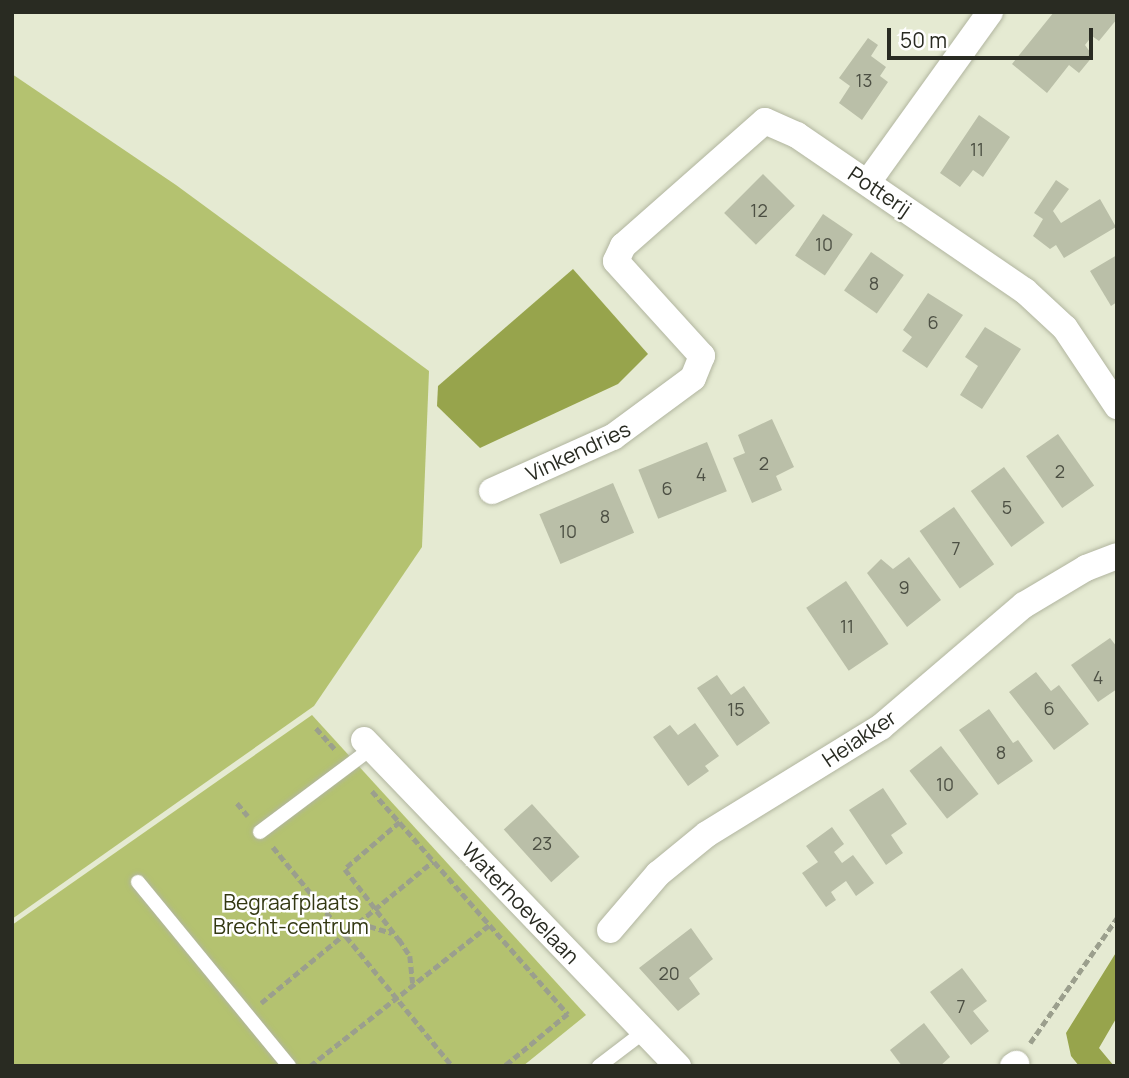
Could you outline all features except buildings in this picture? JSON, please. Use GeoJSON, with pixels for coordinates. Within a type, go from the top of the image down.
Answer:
{"type":"FeatureCollection","features":[{"type":"Feature","properties":{"kind":"street"},"geometry":{"type":"LineString","coordinates":[[868,182],[990,12]]}},
{"type":"Feature","properties":{"kind":"street","name":"Potterij"},"geometry":{"type":"LineString","coordinates":[[623,246],[765,121],[797,135],[868,182],[1045,307],[1091,363],[1117,405]]}},
{"type":"Feature","properties":{"kind":"street","name":"Vinkendries"},"geometry":{"type":"LineString","coordinates":[[492,491],[613,437],[693,378],[702,356],[625,274],[616,261],[623,246]]}},
{"type":"Feature","properties":{"kind":"street","name":"Heiakker"},"geometry":{"type":"LineString","coordinates":[[610,930],[658,874],[707,834],[881,727],[1024,605],[1086,568],[1117,556]]}},
{"type":"Feature","properties":{"kind":"street","name":"Waterhoevelaan"},"geometry":{"type":"LineString","coordinates":[[368,744],[678,1066]]}},
{"type":"Feature","properties":{"kind":"lane"},"geometry":{"type":"LineString","coordinates":[[260,832],[349,765],[368,744]]}},
{"type":"Feature","properties":{"kind":"lane"},"geometry":{"type":"LineString","coordinates":[[138,882],[289,1066]]}},
{"type":"Feature","properties":{"kind":"lane"},"geometry":{"type":"LineString","coordinates":[[599,1066],[645,1031]]}},
{"type":"Feature","properties":{"kind":"path"},"geometry":{"type":"LineString","coordinates":[[316,728],[568,1014],[505,1066]]}},
{"type":"Feature","properties":{"kind":"path"},"geometry":{"type":"LineString","coordinates":[[237,803],[452,1066]]}},
{"type":"Feature","properties":{"kind":"path"},"geometry":{"type":"LineString","coordinates":[[400,822],[345,869],[410,956],[413,983]]}},
{"type":"Feature","properties":{"kind":"path"},"geometry":{"type":"LineString","coordinates":[[247,1015],[433,861]]}},
{"type":"Feature","properties":{"kind":"path"},"geometry":{"type":"LineString","coordinates":[[1014,1065],[1117,918]]}},
{"type":"Feature","properties":{"kind":"path"},"geometry":{"type":"LineString","coordinates":[[359,923],[377,926],[400,941]]}},
{"type":"Feature","properties":{"kind":"path"},"geometry":{"type":"LineString","coordinates":[[310,1066],[489,925]]}},
{"type":"Feature","properties":{"kind":"green space"},"geometry":{"type":"Polygon","coordinates":[[[12,74],[176,185],[429,371],[422,547],[314,706],[12,919],[12,74]]]}},
{"type":"Feature","properties":{"kind":"green space","name":"Begraafplaats Brecht-centrum"},"geometry":{"type":"Polygon","coordinates":[[[312,715],[586,1015],[523,1066],[12,1066],[12,925],[312,715]]]}},
{"type":"Feature","properties":{"kind":"shaded area"},"geometry":{"type":"Polygon","coordinates":[[[573,269],[648,354],[618,384],[480,448],[437,406],[438,386],[573,269]]]}},
{"type":"Feature","properties":{"kind":"shaded area"},"geometry":{"type":"Polygon","coordinates":[[[1117,951],[1117,1017],[1099,1048],[1114,1066],[1079,1066],[1071,1056],[1066,1033],[1117,951]]]}}]}
